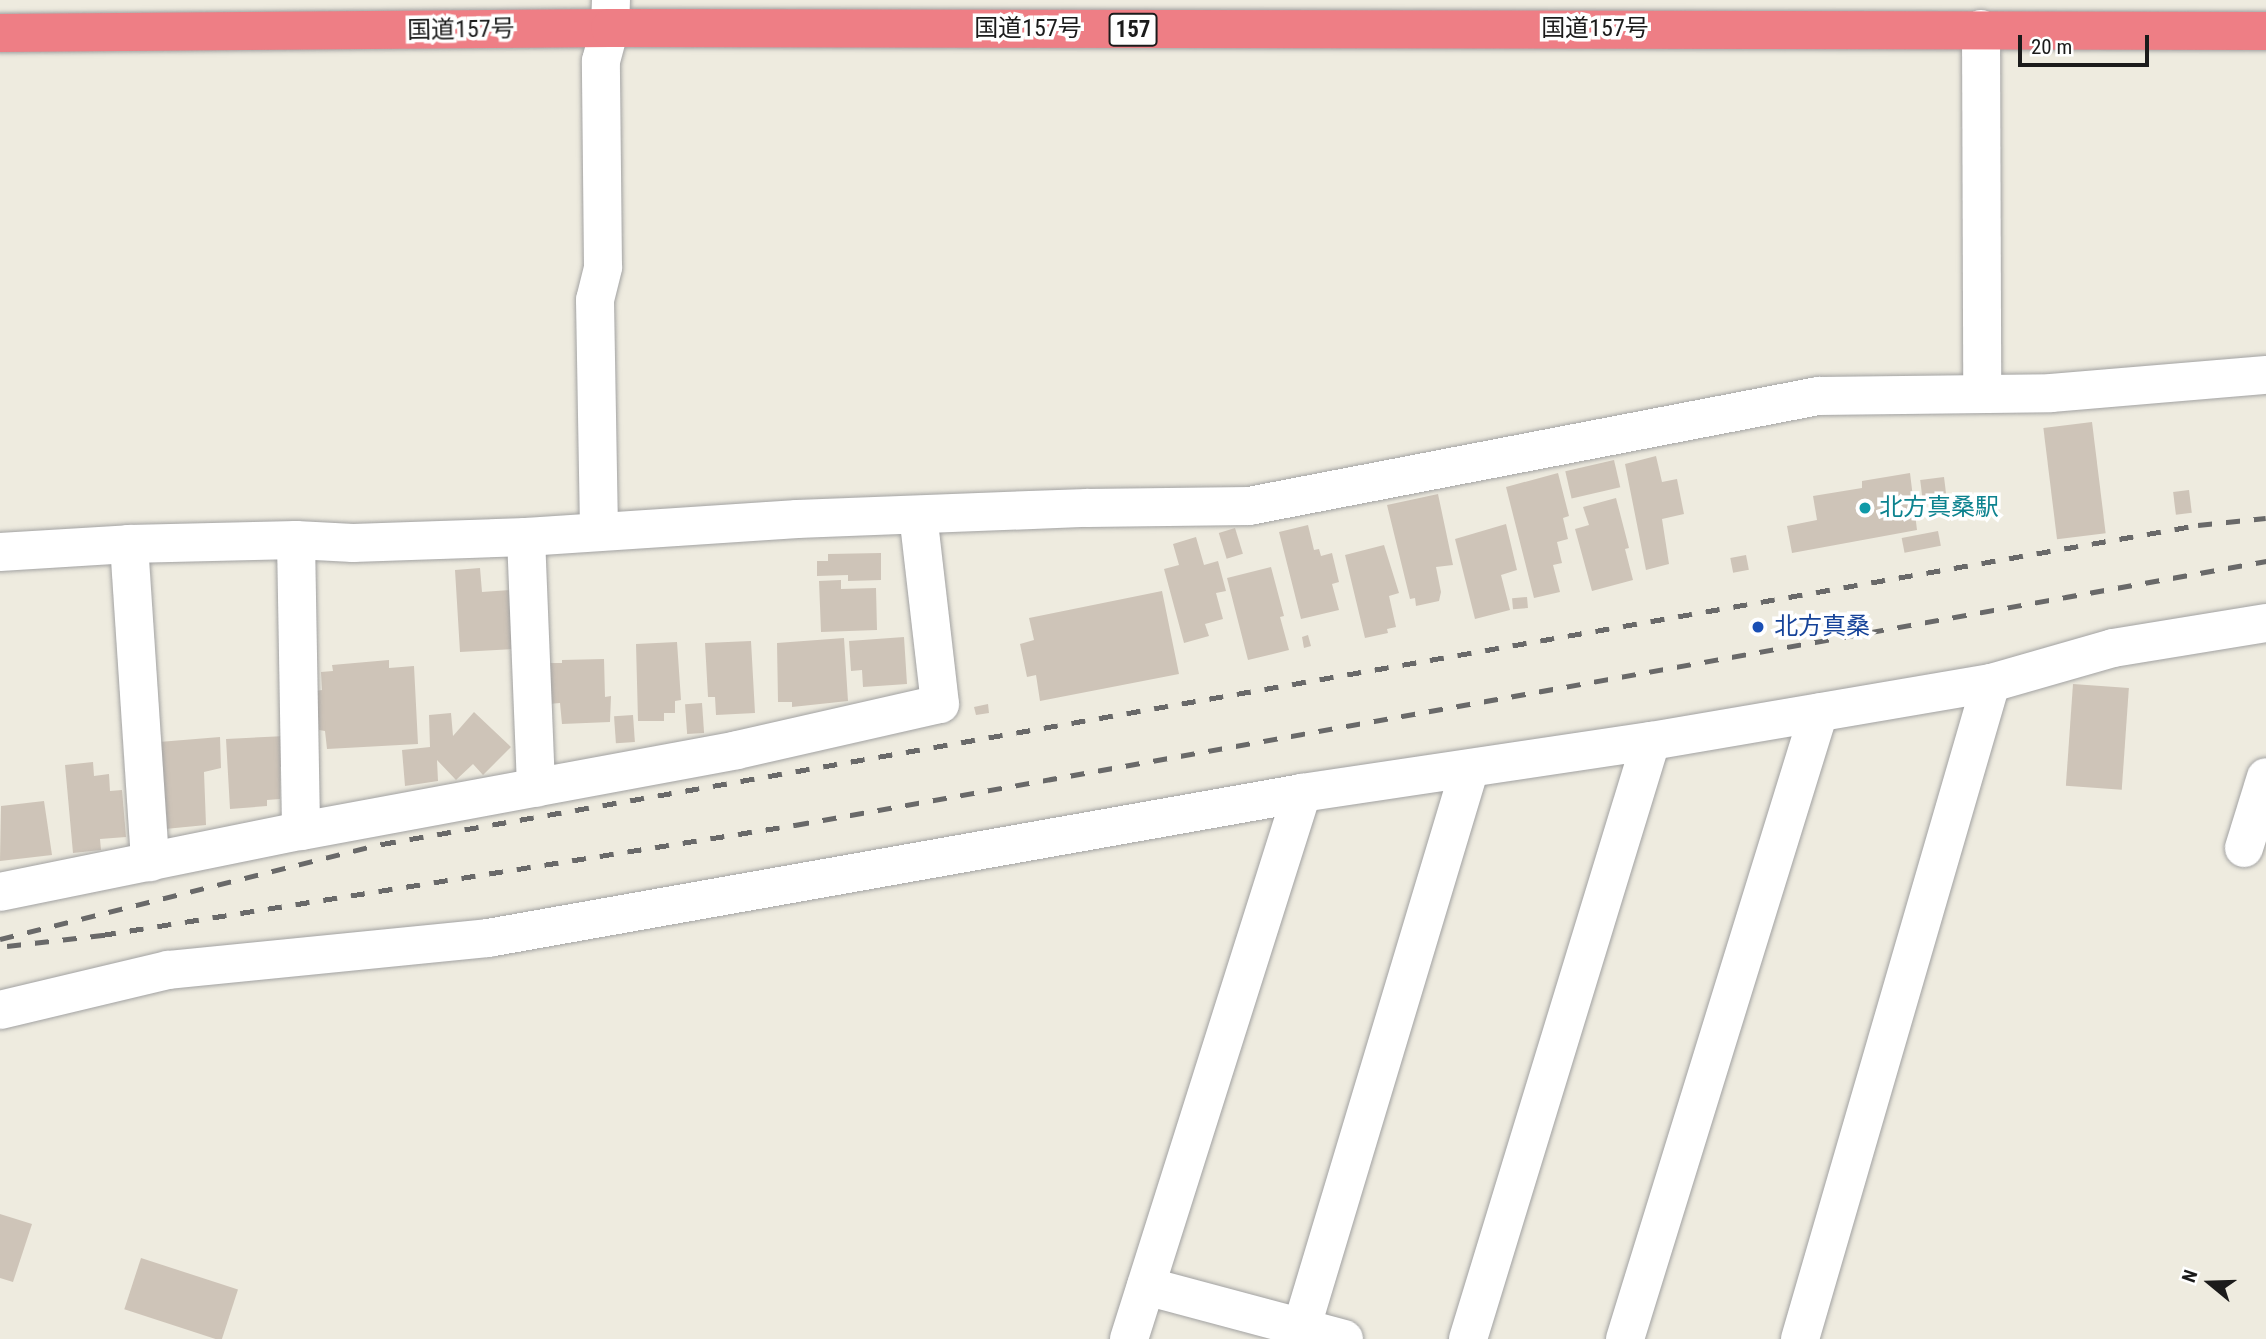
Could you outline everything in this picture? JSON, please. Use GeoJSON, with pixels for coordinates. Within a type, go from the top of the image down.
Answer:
{"type":"FeatureCollection","features":[{"type":"Feature","properties":{"kind":"highway","name":"国道157号"},"geometry":{"type":"LineString","coordinates":[[0,33],[610,14],[2266,31]]}},
{"type":"Feature","properties":{"kind":"street"},"geometry":{"type":"LineString","coordinates":[[599,530],[595,300],[603,267],[601,61],[610,14]]}},
{"type":"Feature","properties":{"kind":"street"},"geometry":{"type":"LineString","coordinates":[[1981,29],[1982,392]]}},
{"type":"Feature","properties":{"kind":"street"},"geometry":{"type":"LineString","coordinates":[[0,552],[129,544],[296,540],[353,543],[526,537],[599,530],[918,515],[1249,506],[1818,396],[2051,393],[2266,375]]}},
{"type":"Feature","properties":{"kind":"street"},"geometry":{"type":"LineString","coordinates":[[0,892],[301,831],[737,750],[940,704],[918,515]]}},
{"type":"Feature","properties":{"kind":"street"},"geometry":{"type":"LineString","coordinates":[[526,537],[536,788]]}},
{"type":"Feature","properties":{"kind":"street"},"geometry":{"type":"LineString","coordinates":[[296,540],[301,831]]}},
{"type":"Feature","properties":{"kind":"street"},"geometry":{"type":"LineString","coordinates":[[129,544],[150,862]]}},
{"type":"Feature","properties":{"kind":"street"},"geometry":{"type":"LineString","coordinates":[[0,1010],[168,970],[488,938],[1302,793],[1469,771],[1991,683],[2113,648],[2266,623]]}},
{"type":"Feature","properties":{"kind":"street"},"geometry":{"type":"LineString","coordinates":[[1800,1339],[1991,683]]}},
{"type":"Feature","properties":{"kind":"street"},"geometry":{"type":"LineString","coordinates":[[1625,1339],[1819,712]]}},
{"type":"Feature","properties":{"kind":"street"},"geometry":{"type":"LineString","coordinates":[[1468,1339],[1651,741]]}},
{"type":"Feature","properties":{"kind":"street"},"geometry":{"type":"LineString","coordinates":[[1302,1326],[1469,771]]}},
{"type":"Feature","properties":{"kind":"street"},"geometry":{"type":"LineString","coordinates":[[2244,848],[2266,777]]}},
{"type":"Feature","properties":{"kind":"street"},"geometry":{"type":"LineString","coordinates":[[1129,1339],[1302,793]]}},
{"type":"Feature","properties":{"kind":"street"},"geometry":{"type":"LineString","coordinates":[[1146,1286],[1344,1339]]}},
{"type":"Feature","properties":{"kind":"building"},"geometry":{"type":"Polygon","coordinates":[[[2092,422],[2106,533],[2057,539],[2043,428],[2092,422]]]}},
{"type":"Feature","properties":{"kind":"building"},"geometry":{"type":"Polygon","coordinates":[[[1656,456],[1662,482],[1677,479],[1684,514],[1662,519],[1669,564],[1646,570],[1625,464],[1656,456]]]}},
{"type":"Feature","properties":{"kind":"building"},"geometry":{"type":"Polygon","coordinates":[[[1614,460],[1620,487],[1572,499],[1565,471],[1614,460]]]}},
{"type":"Feature","properties":{"kind":"building"},"geometry":{"type":"Polygon","coordinates":[[[1558,473],[1569,516],[1563,518],[1568,539],[1557,542],[1562,563],[1553,565],[1560,592],[1534,598],[1506,487],[1558,473]]]}},
{"type":"Feature","properties":{"kind":"building","name":"北方真桑駅"},"geometry":{"type":"Polygon","coordinates":[[[1910,473],[1917,530],[1792,553],[1787,526],[1817,520],[1813,496],[1862,488],[1862,481],[1910,473]]]}},
{"type":"Feature","properties":{"kind":"building"},"geometry":{"type":"Polygon","coordinates":[[[1944,477],[1947,502],[1923,505],[1920,480],[1944,477]]]}},
{"type":"Feature","properties":{"kind":"building"},"geometry":{"type":"Polygon","coordinates":[[[2189,490],[2192,513],[2176,515],[2173,492],[2189,490]]]}},
{"type":"Feature","properties":{"kind":"building"},"geometry":{"type":"Polygon","coordinates":[[[1438,494],[1453,565],[1436,567],[1441,592],[1439,601],[1416,606],[1415,598],[1410,599],[1387,505],[1438,494]]]}},
{"type":"Feature","properties":{"kind":"building"},"geometry":{"type":"Polygon","coordinates":[[[1616,498],[1629,548],[1625,549],[1633,580],[1592,591],[1575,529],[1589,525],[1583,507],[1616,498]]]}},
{"type":"Feature","properties":{"kind":"building"},"geometry":{"type":"Polygon","coordinates":[[[1506,524],[1517,570],[1501,575],[1510,610],[1475,619],[1455,539],[1506,524]]]}},
{"type":"Feature","properties":{"kind":"building"},"geometry":{"type":"Polygon","coordinates":[[[1308,525],[1314,550],[1319,549],[1321,556],[1332,553],[1339,582],[1332,584],[1339,610],[1301,619],[1279,532],[1308,525]]]}},
{"type":"Feature","properties":{"kind":"building"},"geometry":{"type":"Polygon","coordinates":[[[1235,528],[1243,554],[1227,559],[1219,533],[1235,528]]]}},
{"type":"Feature","properties":{"kind":"building"},"geometry":{"type":"Polygon","coordinates":[[[1938,531],[1941,546],[1905,553],[1902,538],[1938,531]]]}},
{"type":"Feature","properties":{"kind":"building"},"geometry":{"type":"Polygon","coordinates":[[[1196,537],[1204,565],[1218,561],[1226,591],[1216,593],[1223,619],[1205,624],[1209,636],[1184,643],[1164,569],[1179,565],[1173,544],[1196,537]]]}},
{"type":"Feature","properties":{"kind":"building"},"geometry":{"type":"Polygon","coordinates":[[[1384,545],[1399,593],[1389,596],[1396,627],[1387,629],[1388,633],[1365,638],[1345,555],[1384,545]]]}},
{"type":"Feature","properties":{"kind":"building"},"geometry":{"type":"Polygon","coordinates":[[[881,553],[881,580],[848,581],[848,575],[817,576],[817,561],[828,561],[828,554],[881,553]]]}},
{"type":"Feature","properties":{"kind":"building"},"geometry":{"type":"Polygon","coordinates":[[[1746,555],[1749,570],[1733,573],[1730,558],[1746,555]]]}},
{"type":"Feature","properties":{"kind":"building"},"geometry":{"type":"Polygon","coordinates":[[[1271,567],[1284,616],[1280,617],[1289,650],[1248,660],[1227,578],[1271,567]]]}},
{"type":"Feature","properties":{"kind":"building"},"geometry":{"type":"Polygon","coordinates":[[[480,568],[482,592],[510,590],[513,649],[460,652],[455,570],[480,568]]]}},
{"type":"Feature","properties":{"kind":"building"},"geometry":{"type":"Polygon","coordinates":[[[841,580],[841,589],[876,588],[877,630],[821,632],[819,581],[841,580]]]}},
{"type":"Feature","properties":{"kind":"building"},"geometry":{"type":"Polygon","coordinates":[[[1162,591],[1179,674],[1040,701],[1036,675],[1027,677],[1020,644],[1034,640],[1029,618],[1162,591]]]}},
{"type":"Feature","properties":{"kind":"building"},"geometry":{"type":"Polygon","coordinates":[[[1527,597],[1528,608],[1513,609],[1512,598],[1527,597]]]}},
{"type":"Feature","properties":{"kind":"building"},"geometry":{"type":"Polygon","coordinates":[[[1308,635],[1311,646],[1304,648],[1302,637],[1308,635]]]}},
{"type":"Feature","properties":{"kind":"building"},"geometry":{"type":"Polygon","coordinates":[[[904,637],[907,684],[863,687],[862,670],[851,671],[849,641],[904,637]]]}},
{"type":"Feature","properties":{"kind":"building"},"geometry":{"type":"Polygon","coordinates":[[[844,638],[848,701],[792,707],[792,702],[778,702],[777,643],[844,638]]]}},
{"type":"Feature","properties":{"kind":"building"},"geometry":{"type":"Polygon","coordinates":[[[751,641],[755,713],[716,715],[715,697],[708,697],[705,643],[751,641]]]}},
{"type":"Feature","properties":{"kind":"building"},"geometry":{"type":"Polygon","coordinates":[[[677,642],[681,700],[675,701],[675,713],[664,713],[664,721],[638,721],[636,644],[677,642]]]}},
{"type":"Feature","properties":{"kind":"building"},"geometry":{"type":"Polygon","coordinates":[[[604,659],[605,697],[611,696],[610,722],[562,724],[560,703],[548,704],[549,663],[604,659]]]}},
{"type":"Feature","properties":{"kind":"building"},"geometry":{"type":"Polygon","coordinates":[[[389,660],[389,668],[414,666],[418,744],[327,749],[325,731],[319,730],[316,691],[322,690],[321,672],[333,671],[332,665],[389,660]]]}},
{"type":"Feature","properties":{"kind":"building"},"geometry":{"type":"Polygon","coordinates":[[[2073,684],[2129,688],[2122,790],[2066,786],[2073,684]]]}},
{"type":"Feature","properties":{"kind":"building"},"geometry":{"type":"Polygon","coordinates":[[[702,703],[704,733],[687,734],[685,704],[702,703]]]}},
{"type":"Feature","properties":{"kind":"building"},"geometry":{"type":"Polygon","coordinates":[[[988,704],[989,713],[976,715],[974,707],[988,704]]]}},
{"type":"Feature","properties":{"kind":"building"},"geometry":{"type":"Polygon","coordinates":[[[474,712],[511,747],[483,775],[473,764],[456,780],[437,760],[438,781],[405,786],[402,750],[430,747],[429,715],[451,713],[453,736],[474,712]]]}},
{"type":"Feature","properties":{"kind":"building"},"geometry":{"type":"Polygon","coordinates":[[[633,715],[635,742],[616,743],[614,716],[633,715]]]}},
{"type":"Feature","properties":{"kind":"building"},"geometry":{"type":"Polygon","coordinates":[[[286,736],[287,766],[280,767],[280,799],[267,800],[267,806],[230,809],[226,739],[286,736]]]}},
{"type":"Feature","properties":{"kind":"building"},"geometry":{"type":"Polygon","coordinates":[[[220,737],[221,768],[204,772],[206,825],[165,829],[159,742],[220,737]]]}},
{"type":"Feature","properties":{"kind":"building"},"geometry":{"type":"Polygon","coordinates":[[[93,762],[94,776],[109,774],[110,791],[122,790],[126,837],[100,839],[101,850],[73,853],[65,765],[93,762]]]}},
{"type":"Feature","properties":{"kind":"building"},"geometry":{"type":"Polygon","coordinates":[[[44,801],[52,855],[0,861],[1,806],[44,801]]]}},
{"type":"Feature","properties":{"kind":"building"},"geometry":{"type":"Polygon","coordinates":[[[0,1214],[32,1224],[13,1282],[0,1278],[0,1214]]]}},
{"type":"Feature","properties":{"kind":"building"},"geometry":{"type":"Polygon","coordinates":[[[141,1258],[238,1290],[222,1339],[124,1309],[141,1258]]]}},
{"type":"Feature","properties":{"kind":"railway"},"geometry":{"type":"LineString","coordinates":[[0,939],[382,844],[2198,525],[2266,518]]}},
{"type":"Feature","properties":{"kind":"railway"},"geometry":{"type":"LineString","coordinates":[[7,946],[102,935],[795,825],[2266,561]]}},
{"type":"Feature","properties":{"kind":"place","name":"北方真桑駅"},"geometry":{"type":"Point","coordinates":[1865,508]}},
{"type":"Feature","properties":{"kind":"place","name":"北方真桑"},"geometry":{"type":"Point","coordinates":[1758,627]}}]}
